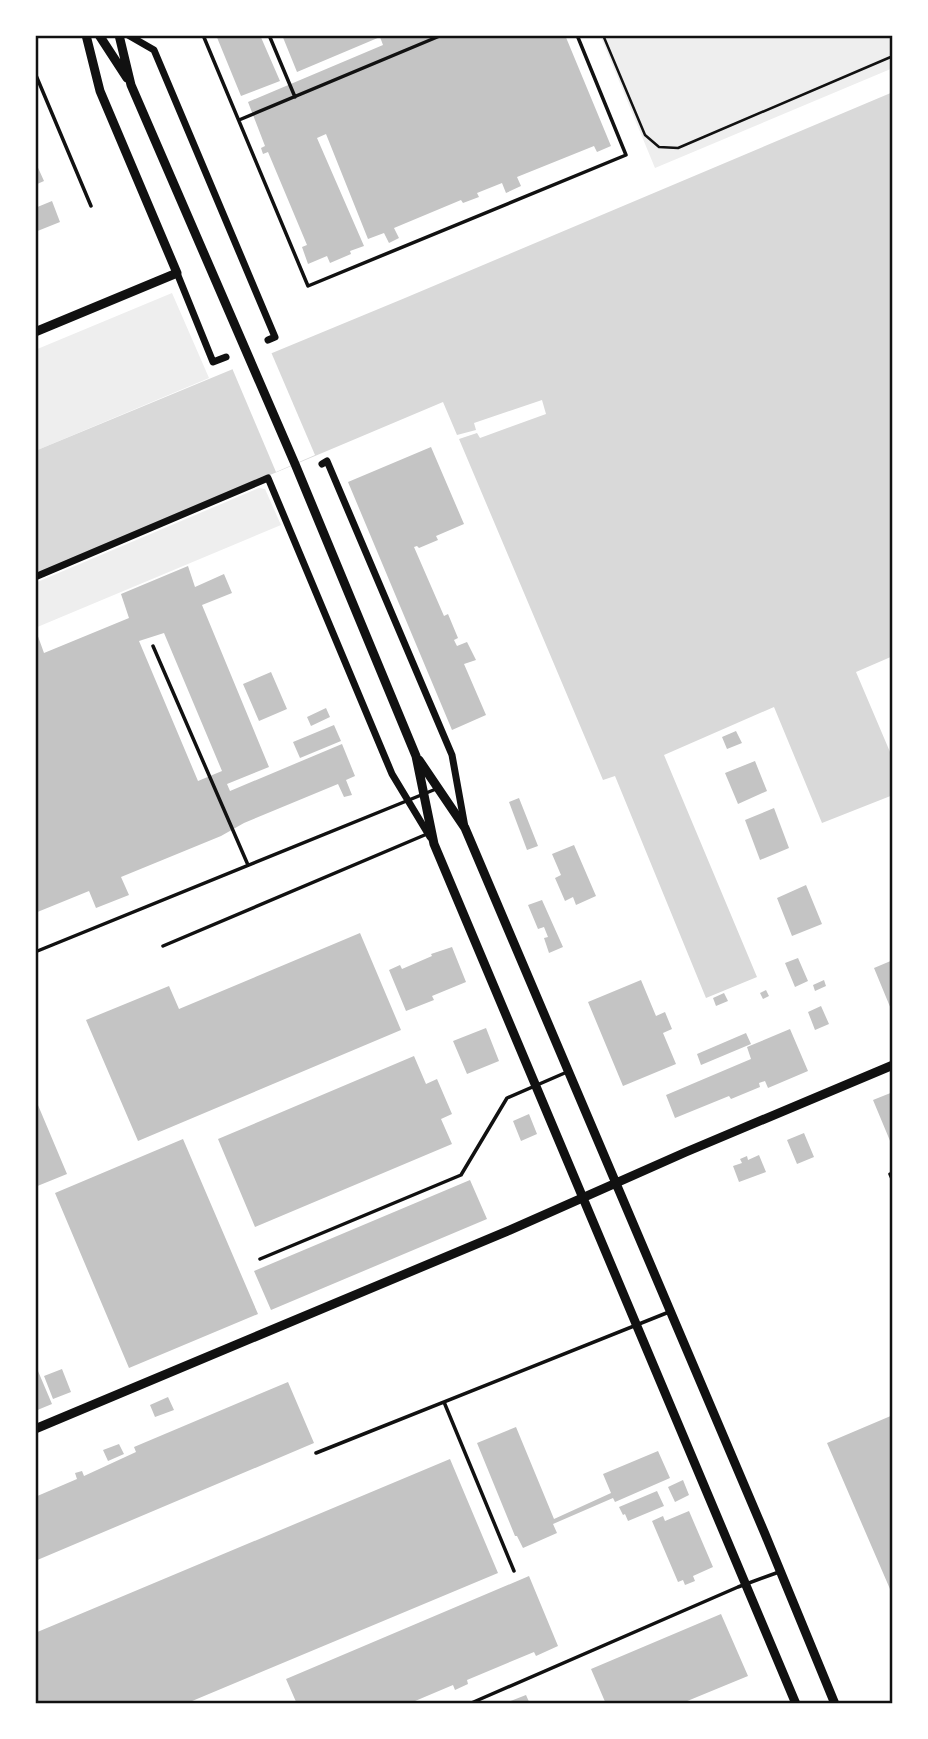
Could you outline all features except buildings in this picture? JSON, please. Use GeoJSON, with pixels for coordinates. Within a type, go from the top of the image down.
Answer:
{"type":"FeatureCollection","features":[{"type":"Feature","properties":{"kind":"street"},"geometry":{"type":"LineString","coordinates":[[86,35],[100,91],[213,362],[226,357]]}},
{"type":"Feature","properties":{"kind":"street"},"geometry":{"type":"LineString","coordinates":[[99,35],[131,85]]}},
{"type":"Feature","properties":{"kind":"street"},"geometry":{"type":"LineString","coordinates":[[118,35],[131,85],[251,360],[416,756],[434,844],[796,1704]]}},
{"type":"Feature","properties":{"kind":"street"},"geometry":{"type":"LineString","coordinates":[[128,35],[154,50],[275,337],[268,340]]}},
{"type":"Feature","properties":{"kind":"street"},"geometry":{"type":"LineString","coordinates":[[35,332],[177,272]]}},
{"type":"Feature","properties":{"kind":"street"},"geometry":{"type":"LineString","coordinates":[[322,464],[327,461],[452,755],[465,828]]}},
{"type":"Feature","properties":{"kind":"street"},"geometry":{"type":"LineString","coordinates":[[35,577],[268,478],[275,482],[387,761],[408,800],[430,832]]}},
{"type":"Feature","properties":{"kind":"street"},"geometry":{"type":"LineString","coordinates":[[416,756],[465,828],[617,1182],[835,1704]]}},
{"type":"Feature","properties":{"kind":"street"},"geometry":{"type":"LineString","coordinates":[[35,1429],[893,1065]]}},
{"type":"Feature","properties":{"kind":"lane"},"geometry":{"type":"LineString","coordinates":[[203,35],[308,286],[626,155],[577,35]]}},
{"type":"Feature","properties":{"kind":"lane"},"geometry":{"type":"LineString","coordinates":[[269,35],[295,97]]}},
{"type":"Feature","properties":{"kind":"lane"},"geometry":{"type":"LineString","coordinates":[[239,120],[442,35]]}},
{"type":"Feature","properties":{"kind":"lane"},"geometry":{"type":"LineString","coordinates":[[35,74],[91,206]]}},
{"type":"Feature","properties":{"kind":"lane"},"geometry":{"type":"LineString","coordinates":[[153,646],[248,865]]}},
{"type":"Feature","properties":{"kind":"lane"},"geometry":{"type":"LineString","coordinates":[[35,952],[438,788]]}},
{"type":"Feature","properties":{"kind":"lane"},"geometry":{"type":"LineString","coordinates":[[163,946],[430,832]]}},
{"type":"Feature","properties":{"kind":"lane"},"geometry":{"type":"LineString","coordinates":[[260,1259],[461,1175],[507,1098],[569,1072]]}},
{"type":"Feature","properties":{"kind":"lane"},"geometry":{"type":"LineString","coordinates":[[890,1174],[893,1181]]}},
{"type":"Feature","properties":{"kind":"lane"},"geometry":{"type":"LineString","coordinates":[[316,1453],[671,1311]]}},
{"type":"Feature","properties":{"kind":"lane"},"geometry":{"type":"LineString","coordinates":[[444,1402],[513,1571]]}},
{"type":"Feature","properties":{"kind":"lane"},"geometry":{"type":"LineString","coordinates":[[469,1704],[746,1584],[781,1572]]}},
{"type":"Feature","properties":{"kind":"path"},"geometry":{"type":"LineString","coordinates":[[603,35],[645,135],[659,147],[678,148],[893,56]]}},
{"type":"Feature","properties":{"kind":"shaded area"},"geometry":{"type":"Polygon","coordinates":[[[600,35],[893,35],[893,68],[655,168],[600,35]]]}},
{"type":"Feature","properties":{"kind":"shaded area"},"geometry":{"type":"Polygon","coordinates":[[[893,92],[893,656],[856,672],[893,759],[893,795],[822,823],[774,707],[664,755],[757,977],[706,998],[615,776],[603,780],[459,439],[477,433],[480,438],[546,414],[542,400],[474,423],[476,430],[457,435],[443,402],[35,574],[35,451],[893,92]]]}},
{"type":"Feature","properties":{"kind":"shaded area"},"geometry":{"type":"Polygon","coordinates":[[[172,293],[209,378],[35,451],[35,350],[172,293]]]}},
{"type":"Feature","properties":{"kind":"shaded area"},"geometry":{"type":"Polygon","coordinates":[[[259,488],[265,489],[281,525],[35,628],[35,583],[259,488]]]}},
{"type":"Feature","properties":{"kind":"pier"},"geometry":{"type":"Polygon","coordinates":[[[271,352],[315,455],[276,472],[232,368],[271,352]]]}}]}
